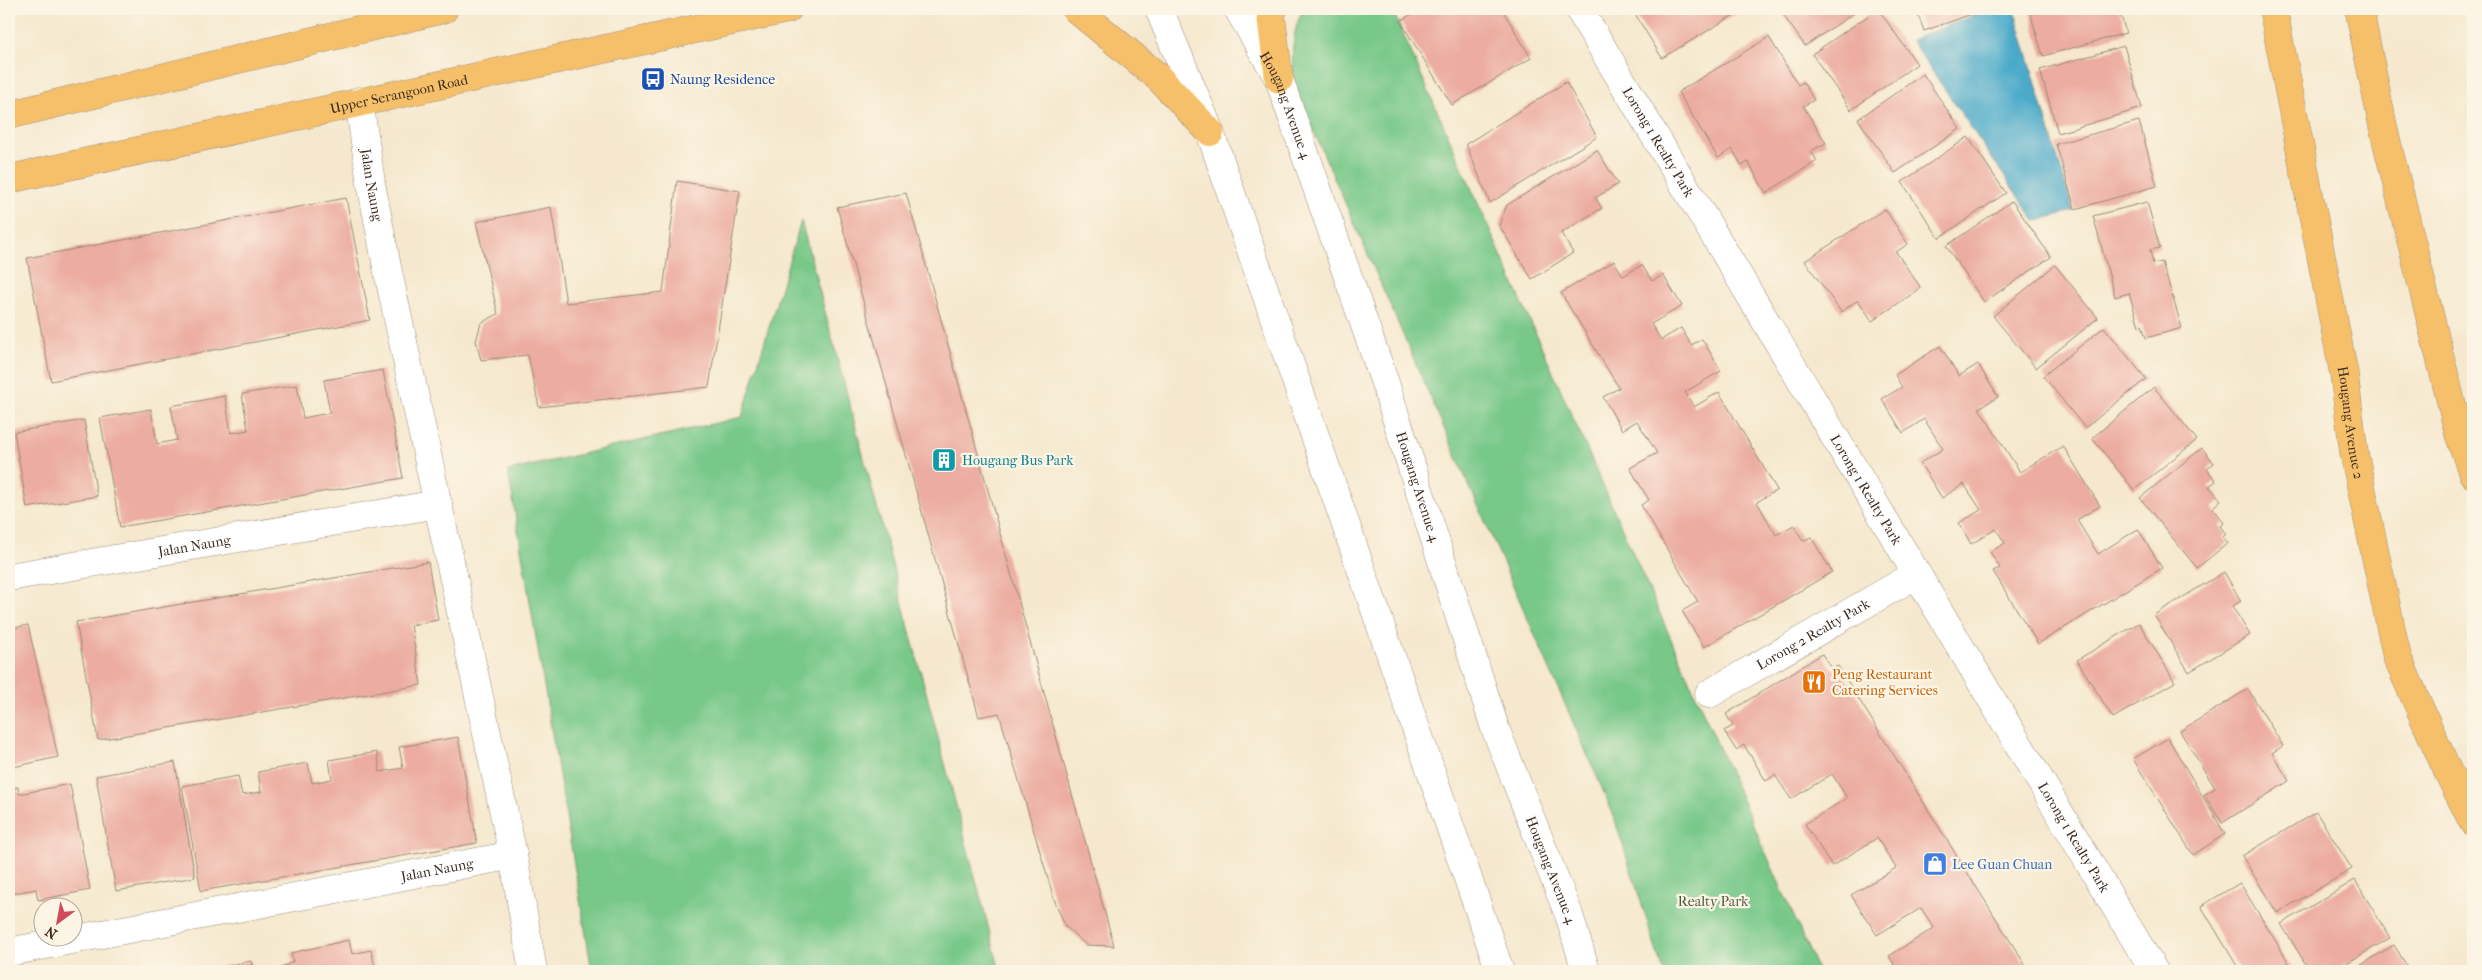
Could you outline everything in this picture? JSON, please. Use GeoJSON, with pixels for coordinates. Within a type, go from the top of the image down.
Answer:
{"type":"FeatureCollection","features":[{"type":"Feature","properties":{"kind":"main road"},"geometry":{"type":"LineString","coordinates":[[9,115],[444,9]]}},
{"type":"Feature","properties":{"kind":"main road","name":"Upper Serangoon Road"},"geometry":{"type":"LineString","coordinates":[[9,179],[359,101],[788,9]]}},
{"type":"Feature","properties":{"kind":"main road"},"geometry":{"type":"LineString","coordinates":[[1076,9],[1157,76],[1210,132]]}},
{"type":"Feature","properties":{"kind":"main road"},"geometry":{"type":"LineString","coordinates":[[1273,9],[1271,16],[1279,79]]}},
{"type":"Feature","properties":{"kind":"main road","name":"Hougang Avenue 2"},"geometry":{"type":"LineString","coordinates":[[2273,9],[2344,374],[2354,453],[2397,657],[2448,772],[2473,822]]}},
{"type":"Feature","properties":{"kind":"main road"},"geometry":{"type":"LineString","coordinates":[[2359,9],[2386,140],[2459,434],[2473,474]]}},
{"type":"Feature","properties":{"kind":"street"},"geometry":{"type":"LineString","coordinates":[[1160,9],[1210,132],[1500,971]]}},
{"type":"Feature","properties":{"kind":"street","name":"Hougang Avenue 4"},"geometry":{"type":"LineString","coordinates":[[1238,9],[1279,79],[1385,383],[1495,728],[1569,915],[1586,971]]}},
{"type":"Feature","properties":{"kind":"street","name":"Lorong 1 Realty Park"},"geometry":{"type":"LineString","coordinates":[[1579,9],[2154,971]]}},
{"type":"Feature","properties":{"kind":"street","name":"Jalan Naung"},"geometry":{"type":"LineString","coordinates":[[9,952],[513,855],[372,191],[359,101]]}},
{"type":"Feature","properties":{"kind":"street","name":"Jalan Naung"},"geometry":{"type":"LineString","coordinates":[[9,577],[438,504]]}},
{"type":"Feature","properties":{"kind":"street","name":"Lorong 2 Realty Park"},"geometry":{"type":"LineString","coordinates":[[1709,694],[1917,574]]}},
{"type":"Feature","properties":{"kind":"street"},"geometry":{"type":"LineString","coordinates":[[513,855],[533,971]]}},
{"type":"Feature","properties":{"kind":"green space","name":"Realty Park"},"geometry":{"type":"Polygon","coordinates":[[[1303,9],[1392,9],[1818,971],[1663,971],[1612,811],[1293,84],[1294,36],[1303,9]]]}},
{"type":"Feature","properties":{"kind":"green space"},"geometry":{"type":"Polygon","coordinates":[[[801,221],[1000,971],[592,971],[508,471],[742,417],[801,221]]]}},
{"type":"Feature","properties":{"kind":"water"},"geometry":{"type":"Polygon","coordinates":[[[1989,9],[2014,9],[2073,211],[2035,221],[1911,40],[1989,9]]]}},
{"type":"Feature","properties":{"kind":"building"},"geometry":{"type":"Polygon","coordinates":[[[1421,9],[1502,9],[1531,58],[1452,105],[1400,21],[1421,9]]]}},
{"type":"Feature","properties":{"kind":"building"},"geometry":{"type":"Polygon","coordinates":[[[1632,9],[1744,9],[1662,58],[1632,9]]]}},
{"type":"Feature","properties":{"kind":"building"},"geometry":{"type":"Polygon","coordinates":[[[1779,9],[1860,9],[1805,46],[1779,9]]]}},
{"type":"Feature","properties":{"kind":"building"},"geometry":{"type":"Polygon","coordinates":[[[1878,9],[1917,64],[1851,110],[1812,54],[1878,9]]]}},
{"type":"Feature","properties":{"kind":"building"},"geometry":{"type":"Polygon","coordinates":[[[1916,9],[1986,9],[1924,31],[1916,9]]]}},
{"type":"Feature","properties":{"kind":"building"},"geometry":{"type":"Polygon","coordinates":[[[2029,9],[2119,9],[2126,33],[2043,56],[2029,9]]]}},
{"type":"Feature","properties":{"kind":"building"},"geometry":{"type":"Polygon","coordinates":[[[1769,37],[1798,85],[1803,82],[1814,100],[1803,106],[1826,143],[1811,151],[1817,161],[1766,193],[1748,162],[1742,166],[1732,149],[1718,158],[1678,92],[1769,37]]]}},
{"type":"Feature","properties":{"kind":"building"},"geometry":{"type":"Polygon","coordinates":[[[2124,46],[2142,108],[2058,133],[2040,70],[2124,46]]]}},
{"type":"Feature","properties":{"kind":"building"},"geometry":{"type":"Polygon","coordinates":[[[1923,74],[1960,129],[1895,173],[1858,119],[1923,74]]]}},
{"type":"Feature","properties":{"kind":"building"},"geometry":{"type":"Polygon","coordinates":[[[1566,82],[1597,137],[1490,203],[1466,144],[1566,82]]]}},
{"type":"Feature","properties":{"kind":"building"},"geometry":{"type":"Polygon","coordinates":[[[2139,121],[2157,186],[2075,209],[2056,144],[2139,121]]]}},
{"type":"Feature","properties":{"kind":"building"},"geometry":{"type":"Polygon","coordinates":[[[1968,137],[2006,193],[1939,238],[1902,182],[1968,137]]]}},
{"type":"Feature","properties":{"kind":"building"},"geometry":{"type":"Polygon","coordinates":[[[1597,150],[1618,184],[1595,198],[1602,208],[1561,233],[1573,253],[1532,279],[1499,225],[1507,205],[1597,150]]]}},
{"type":"Feature","properties":{"kind":"building"},"geometry":{"type":"Polygon","coordinates":[[[677,181],[740,191],[709,387],[539,407],[528,355],[481,360],[476,341],[481,323],[498,314],[476,222],[551,207],[566,303],[663,292],[677,181]]]}},
{"type":"Feature","properties":{"kind":"building","name":"Hougang Bus Park"},"geometry":{"type":"Polygon","coordinates":[[[906,193],[1114,946],[1086,945],[1065,926],[1054,899],[999,713],[979,717],[837,207],[906,193]]]}},
{"type":"Feature","properties":{"kind":"building"},"geometry":{"type":"Polygon","coordinates":[[[346,198],[370,320],[51,381],[27,258],[346,198]]]}},
{"type":"Feature","properties":{"kind":"building"},"geometry":{"type":"Polygon","coordinates":[[[2012,201],[2051,257],[1984,302],[1946,246],[2012,201]]]}},
{"type":"Feature","properties":{"kind":"building"},"geometry":{"type":"Polygon","coordinates":[[[2147,202],[2160,248],[2150,250],[2153,264],[2162,262],[2182,328],[2146,338],[2142,325],[2139,326],[2129,293],[2115,297],[2093,216],[2147,202]]]}},
{"type":"Feature","properties":{"kind":"building"},"geometry":{"type":"Polygon","coordinates":[[[1885,209],[1908,244],[1896,252],[1921,288],[1872,321],[1858,300],[1841,312],[1805,261],[1885,209]]]}},
{"type":"Feature","properties":{"kind":"building"},"geometry":{"type":"Polygon","coordinates":[[[1614,261],[1623,276],[1642,265],[1652,281],[1663,275],[1682,306],[1651,324],[1661,340],[1681,328],[1691,345],[1702,339],[1721,371],[1685,392],[1694,407],[1719,392],[1777,490],[1757,502],[1776,535],[1794,525],[1803,541],[1811,537],[1832,572],[1704,647],[1682,611],[1698,602],[1641,505],[1649,500],[1630,468],[1657,453],[1637,421],[1622,430],[1603,397],[1619,388],[1561,293],[1614,261]]]}},
{"type":"Feature","properties":{"kind":"building"},"geometry":{"type":"Polygon","coordinates":[[[2055,265],[2098,318],[2036,368],[1993,316],[2055,265]]]}},
{"type":"Feature","properties":{"kind":"building"},"geometry":{"type":"Polygon","coordinates":[[[2104,327],[2146,379],[2085,428],[2043,376],[2104,327]]]}},
{"type":"Feature","properties":{"kind":"building"},"geometry":{"type":"Polygon","coordinates":[[[1940,346],[1959,376],[1978,364],[1998,397],[1979,408],[2020,472],[2063,446],[2100,506],[2077,520],[2098,554],[2138,529],[2162,568],[2038,644],[1993,571],[2000,568],[1990,552],[2005,543],[1996,529],[1971,544],[1959,523],[1981,510],[1964,484],[1942,498],[1920,463],[1943,449],[1924,419],[1903,433],[1882,399],[1902,387],[1895,375],[1940,346]]]}},
{"type":"Feature","properties":{"kind":"building"},"geometry":{"type":"Polygon","coordinates":[[[383,370],[403,478],[120,527],[100,418],[151,409],[157,444],[177,440],[171,406],[225,396],[231,433],[248,430],[242,394],[297,385],[303,418],[330,413],[324,380],[383,370]]]}},
{"type":"Feature","properties":{"kind":"building"},"geometry":{"type":"Polygon","coordinates":[[[2154,387],[2197,440],[2134,490],[2092,438],[2154,387]]]}},
{"type":"Feature","properties":{"kind":"building"},"geometry":{"type":"Polygon","coordinates":[[[84,420],[97,496],[27,508],[14,432],[84,420]]]}},
{"type":"Feature","properties":{"kind":"building"},"geometry":{"type":"Polygon","coordinates":[[[2202,448],[2214,463],[2207,469],[2216,481],[2209,486],[2221,500],[2212,508],[2224,523],[2220,526],[2226,534],[2223,537],[2228,543],[2197,568],[2140,498],[2202,448]]]}},
{"type":"Feature","properties":{"kind":"building"},"geometry":{"type":"Polygon","coordinates":[[[428,562],[438,620],[411,625],[421,685],[98,740],[76,622],[428,562]]]}},
{"type":"Feature","properties":{"kind":"building"},"geometry":{"type":"Polygon","coordinates":[[[2224,572],[2241,601],[2232,606],[2250,635],[2189,672],[2154,615],[2224,572]]]}},
{"type":"Feature","properties":{"kind":"building"},"geometry":{"type":"Polygon","coordinates":[[[2139,623],[2175,682],[2113,718],[2077,660],[2139,623]]]}},
{"type":"Feature","properties":{"kind":"building"},"geometry":{"type":"Polygon","coordinates":[[[28,625],[58,757],[9,768],[9,629],[28,625]]]}},
{"type":"Feature","properties":{"kind":"building"},"geometry":{"type":"Polygon","coordinates":[[[1822,654],[1832,669],[1838,666],[2029,971],[1898,971],[1889,956],[1934,928],[1921,908],[1877,935],[1851,895],[1896,868],[1877,838],[1832,866],[1805,824],[1847,798],[1832,774],[1791,799],[1775,775],[1766,781],[1744,745],[1736,750],[1724,731],[1733,726],[1726,714],[1822,654]]]}},
{"type":"Feature","properties":{"kind":"building"},"geometry":{"type":"Polygon","coordinates":[[[2248,689],[2283,746],[2272,753],[2289,781],[2222,823],[2204,795],[2215,788],[2180,731],[2248,689]]]}},
{"type":"Feature","properties":{"kind":"building"},"geometry":{"type":"Polygon","coordinates":[[[458,737],[477,843],[201,891],[182,786],[238,776],[242,795],[261,792],[258,772],[308,763],[312,783],[332,779],[329,760],[377,752],[380,772],[403,768],[399,747],[458,737]]]}},
{"type":"Feature","properties":{"kind":"building"},"geometry":{"type":"Polygon","coordinates":[[[2168,738],[2225,834],[2193,855],[2133,759],[2168,738]]]}},
{"type":"Feature","properties":{"kind":"building"},"geometry":{"type":"Polygon","coordinates":[[[175,762],[195,877],[116,891],[96,776],[175,762]]]}},
{"type":"Feature","properties":{"kind":"building"},"geometry":{"type":"Polygon","coordinates":[[[70,784],[90,890],[48,898],[38,898],[36,889],[9,894],[9,789],[18,787],[19,794],[70,784]]]}},
{"type":"Feature","properties":{"kind":"building"},"geometry":{"type":"Polygon","coordinates":[[[2316,812],[2352,869],[2277,913],[2242,856],[2316,812]]]}},
{"type":"Feature","properties":{"kind":"building"},"geometry":{"type":"Polygon","coordinates":[[[2355,880],[2390,938],[2333,971],[2310,971],[2281,924],[2355,880]]]}},
{"type":"Feature","properties":{"kind":"building"},"geometry":{"type":"Polygon","coordinates":[[[2240,883],[2292,968],[2285,971],[2240,971],[2201,906],[2240,883]]]}},
{"type":"Feature","properties":{"kind":"building"},"geometry":{"type":"Polygon","coordinates":[[[349,940],[352,954],[371,950],[376,971],[275,971],[293,962],[291,953],[349,940]]]}},
{"type":"Feature","properties":{"kind":"building"},"geometry":{"type":"Polygon","coordinates":[[[2394,945],[2410,971],[2351,971],[2394,945]]]}},
{"type":"Feature","properties":{"kind":"building"},"geometry":{"type":"Polygon","coordinates":[[[251,961],[253,969],[263,971],[213,971],[212,969],[251,961]]]}},
{"type":"Feature","properties":{"kind":"place","name":"Naung Residence"},"geometry":{"type":"Point","coordinates":[653,79]}},
{"type":"Feature","properties":{"kind":"place","name":"Hougang Bus Park"},"geometry":{"type":"Point","coordinates":[944,460]}},
{"type":"Feature","properties":{"kind":"place","name":"Peng Restaurant Catering Services"},"geometry":{"type":"Point","coordinates":[1814,682]}},
{"type":"Feature","properties":{"kind":"place","name":"Lee Guan Chuan"},"geometry":{"type":"Point","coordinates":[1935,864]}}]}
